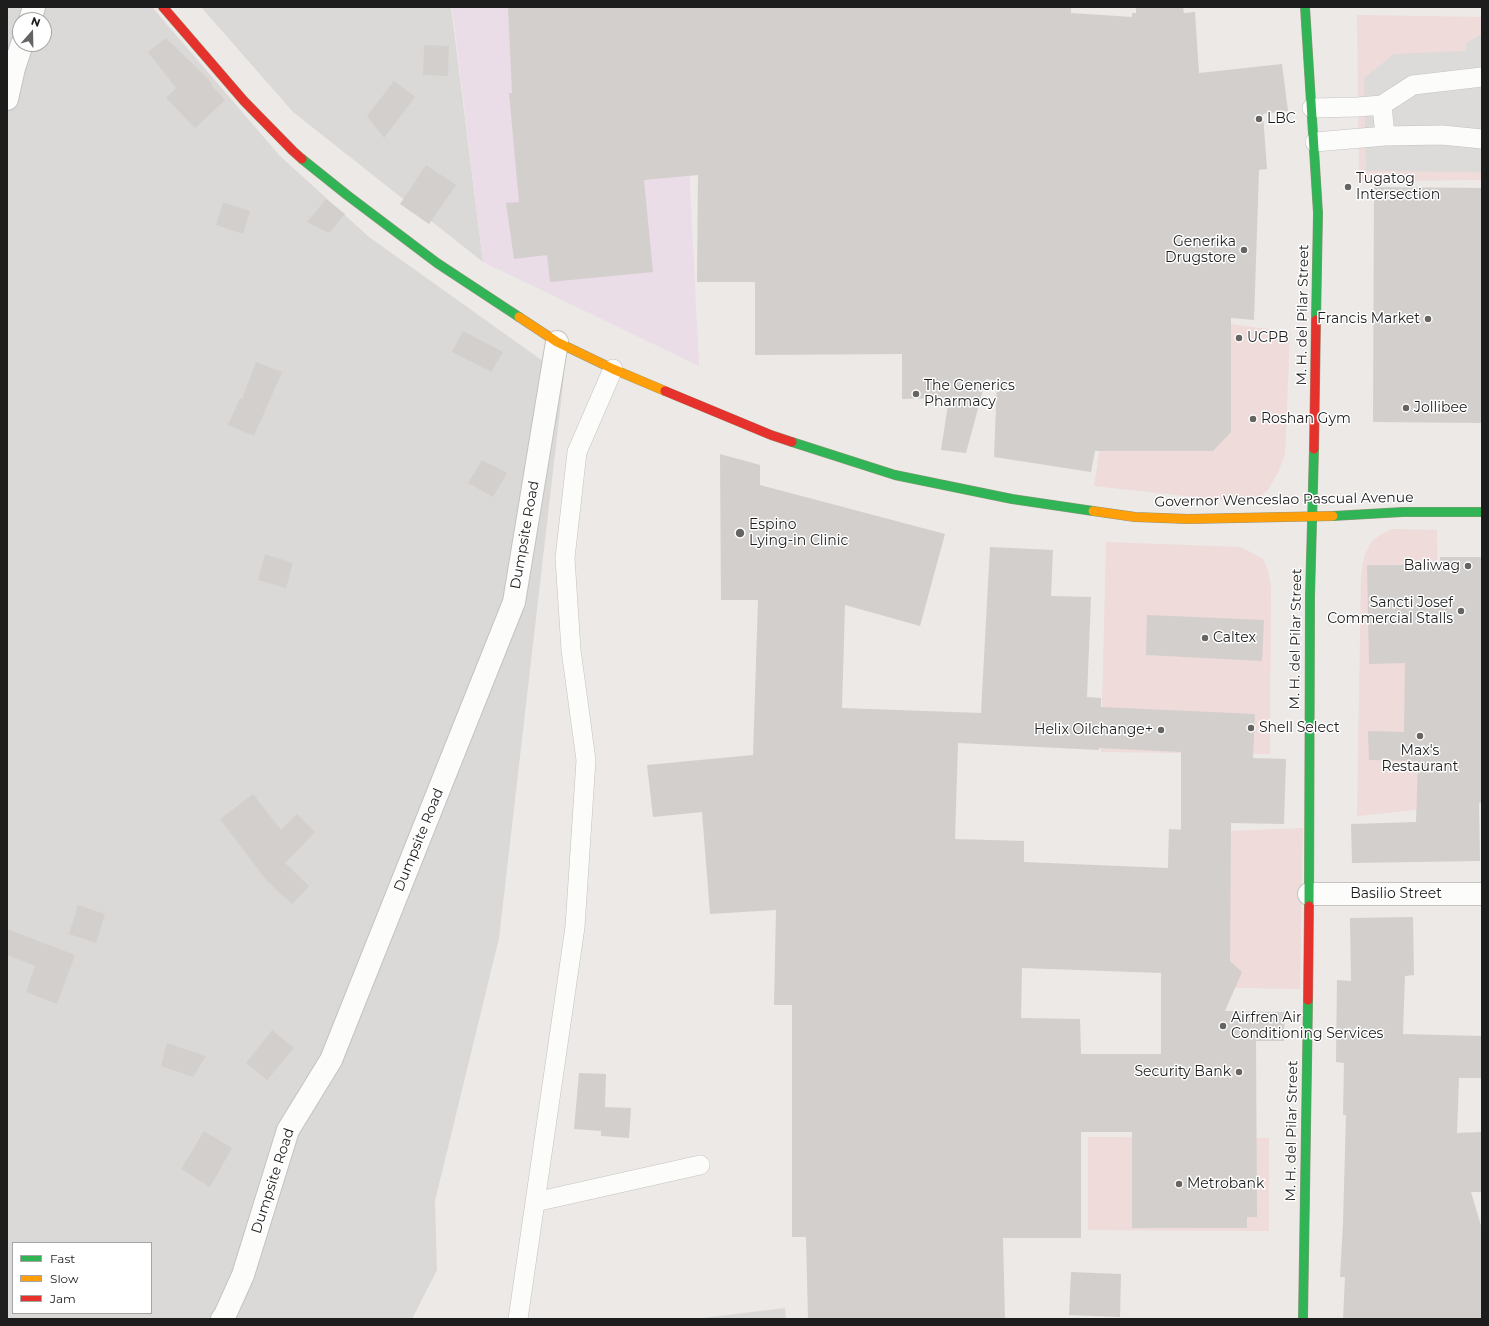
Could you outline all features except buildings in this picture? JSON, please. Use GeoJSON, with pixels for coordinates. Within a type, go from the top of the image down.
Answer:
{"type":"FeatureCollection","features":[{"type":"Feature","properties":{"kind":"main road","name":"Governor Wenceslao Pascual Avenue"},"geometry":{"type":"LineString","coordinates":[[163,7],[244,101],[293,151],[347,195],[437,263],[557,342],[613,369],[771,435],[895,475],[1012,499],[1135,517],[1188,519],[1312,517],[1403,512],[1482,512]]}},
{"type":"Feature","properties":{"kind":"main road","name":"M. H. del Pilar Street"},"geometry":{"type":"LineString","coordinates":[[1304,1319],[1309,894],[1308,688],[1318,213],[1315,142],[1305,7]]}},
{"type":"Feature","properties":{"kind":"street"},"geometry":{"type":"LineString","coordinates":[[7,99],[19,52]]}},
{"type":"Feature","properties":{"kind":"street","name":"Dumpsite Road"},"geometry":{"type":"LineString","coordinates":[[222,1319],[243,1275],[288,1130],[331,1060],[514,602],[557,342]]}},
{"type":"Feature","properties":{"kind":"street","name":"Basilio Street"},"geometry":{"type":"LineString","coordinates":[[1309,894],[1482,894]]}},
{"type":"Feature","properties":{"kind":"lane"},"geometry":{"type":"LineString","coordinates":[[1312,108],[1382,105],[1413,85],[1482,77]]}},
{"type":"Feature","properties":{"kind":"lane"},"geometry":{"type":"LineString","coordinates":[[1382,105],[1384,136]]}},
{"type":"Feature","properties":{"kind":"lane"},"geometry":{"type":"LineString","coordinates":[[1315,142],[1384,136],[1442,135],[1482,139]]}},
{"type":"Feature","properties":{"kind":"lane"},"geometry":{"type":"LineString","coordinates":[[518,1319],[575,927],[586,760],[571,650],[565,558],[577,452],[613,369]]}},
{"type":"Feature","properties":{"kind":"lane"},"geometry":{"type":"LineString","coordinates":[[535,1202],[700,1166]]}},
{"type":"Feature","properties":{"kind":"shaded area"},"geometry":{"type":"Polygon","coordinates":[[[7,7],[152,7],[280,156],[369,237],[564,376],[499,938],[435,1201],[437,1270],[412,1319],[7,1319],[7,7]]]}},
{"type":"Feature","properties":{"kind":"shaded area"},"geometry":{"type":"Polygon","coordinates":[[[201,7],[451,7],[483,262],[293,112],[201,7]]]}},
{"type":"Feature","properties":{"kind":"shaded area"},"geometry":{"type":"Polygon","coordinates":[[[452,7],[681,7],[699,366],[483,262],[452,7]]]}},
{"type":"Feature","properties":{"kind":"shaded area"},"geometry":{"type":"Polygon","coordinates":[[[1357,15],[1482,17],[1482,180],[1359,181],[1357,15]]]}},
{"type":"Feature","properties":{"kind":"shaded area"},"geometry":{"type":"Polygon","coordinates":[[[1482,34],[1482,172],[1366,171],[1364,78],[1394,54],[1466,51],[1466,43],[1482,34]]]}},
{"type":"Feature","properties":{"kind":"shaded area"},"geometry":{"type":"Polygon","coordinates":[[[1121,309],[1290,332],[1285,454],[1278,473],[1268,490],[1257,499],[1242,502],[1094,486],[1121,309]]]}},
{"type":"Feature","properties":{"kind":"shaded area"},"geometry":{"type":"Polygon","coordinates":[[[1392,529],[1437,530],[1438,669],[1482,803],[1357,816],[1361,576],[1364,557],[1371,542],[1380,535],[1392,529]]]}},
{"type":"Feature","properties":{"kind":"shaded area"},"geometry":{"type":"Polygon","coordinates":[[[1106,542],[1241,547],[1263,559],[1268,570],[1271,586],[1270,754],[1101,752],[1106,542]]]}},
{"type":"Feature","properties":{"kind":"shaded area"},"geometry":{"type":"Polygon","coordinates":[[[1303,828],[1300,989],[1190,987],[1166,972],[1169,829],[1231,831],[1303,828]]]}},
{"type":"Feature","properties":{"kind":"shaded area","name":"Metrobank"},"geometry":{"type":"Polygon","coordinates":[[[1088,1137],[1269,1138],[1269,1231],[1088,1230],[1088,1137]]]}},
{"type":"Feature","properties":{"kind":"shaded area"},"geometry":{"type":"Polygon","coordinates":[[[785,1308],[786,1319],[694,1319],[785,1308]]]}},
{"type":"Feature","properties":{"kind":"traffic: fast"},"geometry":{"type":"LineString","coordinates":[[1305,7],[1318,213],[1316,320]]}},
{"type":"Feature","properties":{"kind":"traffic: fast"},"geometry":{"type":"LineString","coordinates":[[302,159],[437,263],[519,317]]}},
{"type":"Feature","properties":{"kind":"traffic: fast"},"geometry":{"type":"LineString","coordinates":[[792,442],[895,475],[1012,499],[1093,511]]}},
{"type":"Feature","properties":{"kind":"traffic: fast"},"geometry":{"type":"LineString","coordinates":[[1309,906],[1310,596],[1314,449]]}},
{"type":"Feature","properties":{"kind":"traffic: fast"},"geometry":{"type":"LineString","coordinates":[[1333,516],[1403,512],[1482,512]]}},
{"type":"Feature","properties":{"kind":"traffic: fast"},"geometry":{"type":"LineString","coordinates":[[1303,1319],[1308,1000]]}},
{"type":"Feature","properties":{"kind":"traffic: slow"},"geometry":{"type":"LineString","coordinates":[[519,317],[557,342],[613,369],[665,391]]}},
{"type":"Feature","properties":{"kind":"traffic: slow"},"geometry":{"type":"LineString","coordinates":[[1093,511],[1135,517],[1188,519],[1333,516]]}},
{"type":"Feature","properties":{"kind":"traffic: jam"},"geometry":{"type":"LineString","coordinates":[[163,7],[244,101],[302,159]]}},
{"type":"Feature","properties":{"kind":"traffic: jam"},"geometry":{"type":"LineString","coordinates":[[1314,449],[1316,320]]}},
{"type":"Feature","properties":{"kind":"traffic: jam"},"geometry":{"type":"LineString","coordinates":[[665,391],[771,435],[792,442]]}},
{"type":"Feature","properties":{"kind":"traffic: jam"},"geometry":{"type":"LineString","coordinates":[[1308,1000],[1309,906]]}},
{"type":"Feature","properties":{"kind":"place","name":"LBC"},"geometry":{"type":"Point","coordinates":[1259,119]}},
{"type":"Feature","properties":{"kind":"place","name":"Tugatog Intersection"},"geometry":{"type":"Point","coordinates":[1348,187]}},
{"type":"Feature","properties":{"kind":"place","name":"Generika Drugstore"},"geometry":{"type":"Point","coordinates":[1244,250]}},
{"type":"Feature","properties":{"kind":"place","name":"Francis Market"},"geometry":{"type":"Point","coordinates":[1428,319]}},
{"type":"Feature","properties":{"kind":"place","name":"UCPB"},"geometry":{"type":"Point","coordinates":[1239,338]}},
{"type":"Feature","properties":{"kind":"place","name":"The Generics Pharmacy"},"geometry":{"type":"Point","coordinates":[916,394]}},
{"type":"Feature","properties":{"kind":"place","name":"Jollibee"},"geometry":{"type":"Point","coordinates":[1406,408]}},
{"type":"Feature","properties":{"kind":"place","name":"Roshan Gym"},"geometry":{"type":"Point","coordinates":[1253,419]}},
{"type":"Feature","properties":{"kind":"place","name":"Espino Lying-in Clinic"},"geometry":{"type":"Point","coordinates":[740,533]}},
{"type":"Feature","properties":{"kind":"place","name":"Baliwag"},"geometry":{"type":"Point","coordinates":[1468,566]}},
{"type":"Feature","properties":{"kind":"place","name":"Sancti Josef Commercial Stalls"},"geometry":{"type":"Point","coordinates":[1461,611]}},
{"type":"Feature","properties":{"kind":"place","name":"Caltex"},"geometry":{"type":"Point","coordinates":[1205,638]}},
{"type":"Feature","properties":{"kind":"place","name":"Shell Select"},"geometry":{"type":"Point","coordinates":[1251,728]}},
{"type":"Feature","properties":{"kind":"place","name":"Helix Oilchange+"},"geometry":{"type":"Point","coordinates":[1161,730]}},
{"type":"Feature","properties":{"kind":"place","name":"Max's Restaurant"},"geometry":{"type":"Point","coordinates":[1420,736]}},
{"type":"Feature","properties":{"kind":"place","name":"Airfren Air Conditioning Services"},"geometry":{"type":"Point","coordinates":[1223,1026]}},
{"type":"Feature","properties":{"kind":"place","name":"Security Bank"},"geometry":{"type":"Point","coordinates":[1239,1072]}},
{"type":"Feature","properties":{"kind":"place","name":"Metrobank"},"geometry":{"type":"Point","coordinates":[1179,1184]}}]}
